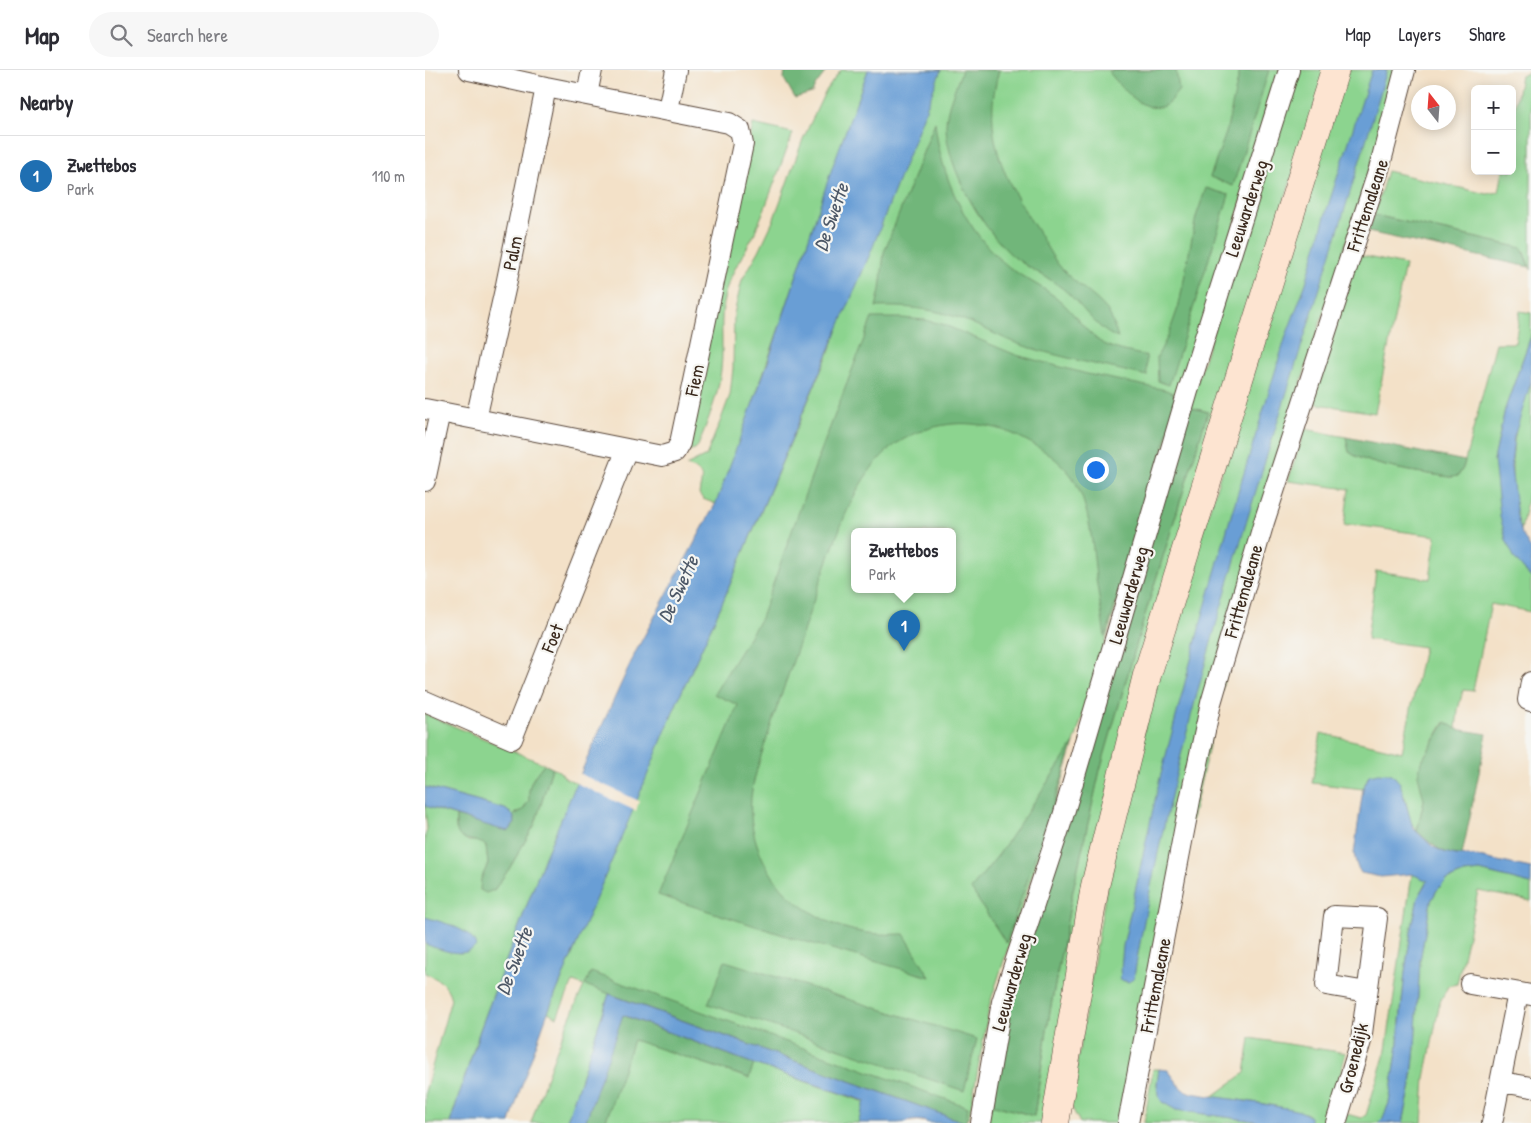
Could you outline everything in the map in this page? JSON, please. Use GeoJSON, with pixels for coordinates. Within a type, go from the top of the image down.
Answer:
{"type":"FeatureCollection","features":[{"type":"Feature","properties":{"kind":"main road"},"geometry":{"type":"LineString","coordinates":[[1060,1120],[1095,886],[1147,675],[1335,70]]}},
{"type":"Feature","properties":{"kind":"street","name":"Fiem"},"geometry":{"type":"LineString","coordinates":[[432,410],[662,456],[675,452],[681,443],[743,144],[740,130],[729,123],[587,95],[540,80],[469,70]]}},
{"type":"Feature","properties":{"kind":"street"},"geometry":{"type":"LineString","coordinates":[[587,95],[592,70]]}},
{"type":"Feature","properties":{"kind":"street"},"geometry":{"type":"LineString","coordinates":[[668,110],[676,70]]}},
{"type":"Feature","properties":{"kind":"street","name":"Leeuwarderweg"},"geometry":{"type":"LineString","coordinates":[[981,1123],[1002,1002],[1061,823],[1188,391],[1289,70]]}},
{"type":"Feature","properties":{"kind":"street","name":"Frittemaleane"},"geometry":{"type":"LineString","coordinates":[[1128,1123],[1190,800],[1211,703],[1264,522],[1379,169],[1405,70]]}},
{"type":"Feature","properties":{"kind":"street","name":"Palm"},"geometry":{"type":"LineString","coordinates":[[476,419],[506,285],[540,80]]}},
{"type":"Feature","properties":{"kind":"street"},"geometry":{"type":"LineString","coordinates":[[425,482],[432,410]]}},
{"type":"Feature","properties":{"kind":"street","name":"Foet"},"geometry":{"type":"LineString","coordinates":[[425,701],[512,739],[627,449]]}},
{"type":"Feature","properties":{"kind":"street"},"geometry":{"type":"LineString","coordinates":[[1531,682],[1528,700],[1531,701]]}},
{"type":"Feature","properties":{"kind":"street"},"geometry":{"type":"LineString","coordinates":[[1470,984],[1524,994],[1492,1123]]}},
{"type":"Feature","properties":{"kind":"street","name":"Groenedijk"},"geometry":{"type":"LineString","coordinates":[[1336,1123],[1361,1041],[1367,992]]}},
{"type":"Feature","properties":{"kind":"street"},"geometry":{"type":"LineString","coordinates":[[1501,1082],[1531,1087]]}},
{"type":"Feature","properties":{"kind":"green space"},"geometry":{"type":"Polygon","coordinates":[[[785,70],[827,70],[812,93],[795,98],[784,79],[785,70]]]}},
{"type":"Feature","properties":{"kind":"green space"},"geometry":{"type":"Polygon","coordinates":[[[841,70],[868,70],[716,504],[703,499],[699,494],[701,484],[700,473],[686,466],[706,456],[730,395],[733,368],[734,314],[742,280],[759,251],[773,221],[803,139],[825,92],[841,70]]]}},
{"type":"Feature","properties":{"kind":"green space"},"geometry":{"type":"Polygon","coordinates":[[[928,70],[1282,70],[1049,824],[990,1003],[969,1118],[873,1083],[609,994],[566,1123],[531,1123],[555,1054],[584,986],[573,982],[557,1017],[548,1012],[678,700],[720,608],[832,345],[928,70]]]}},
{"type":"Feature","properties":{"kind":"green space"},"geometry":{"type":"Polygon","coordinates":[[[962,70],[999,70],[994,93],[994,135],[1005,173],[1014,192],[1055,260],[1067,274],[1107,310],[1118,338],[1096,323],[1062,288],[1014,257],[990,231],[968,197],[952,160],[946,125],[949,104],[962,70]]]}},
{"type":"Feature","properties":{"kind":"green space"},"geometry":{"type":"Polygon","coordinates":[[[1176,70],[1179,90],[1168,104],[1158,108],[1149,107],[1133,98],[1108,71],[1176,70]]]}},
{"type":"Feature","properties":{"kind":"green space"},"geometry":{"type":"Polygon","coordinates":[[[1240,70],[1269,70],[1233,186],[1210,177],[1226,133],[1240,70]]]}},
{"type":"Feature","properties":{"kind":"green space"},"geometry":{"type":"Polygon","coordinates":[[[1296,70],[1326,70],[1226,384],[1048,1123],[985,1123],[987,1103],[1034,1116],[1050,1011],[1073,890],[1100,770],[1147,608],[1208,412],[1189,407],[1296,70]]]}},
{"type":"Feature","properties":{"kind":"green space"},"geometry":{"type":"Polygon","coordinates":[[[1347,70],[1401,70],[1271,477],[1122,1123],[1080,1123],[1070,1104],[1108,878],[1158,674],[1347,70]]]}},
{"type":"Feature","properties":{"kind":"green space"},"geometry":{"type":"Polygon","coordinates":[[[1531,70],[1531,270],[1522,248],[1374,215],[1387,171],[1487,194],[1499,192],[1502,175],[1516,175],[1516,102],[1521,76],[1531,70]]]}},
{"type":"Feature","properties":{"kind":"green space"},"geometry":{"type":"Polygon","coordinates":[[[935,122],[938,142],[949,182],[968,220],[980,237],[1009,267],[1057,298],[1099,341],[1116,349],[1146,356],[1147,376],[1036,350],[1008,340],[976,325],[935,311],[900,307],[876,307],[880,290],[884,252],[935,122]]]}},
{"type":"Feature","properties":{"kind":"green space"},"geometry":{"type":"Polygon","coordinates":[[[753,124],[793,133],[760,220],[725,294],[722,313],[721,370],[718,390],[712,408],[698,446],[695,449],[683,452],[753,124]]]}},
{"type":"Feature","properties":{"kind":"green space"},"geometry":{"type":"Polygon","coordinates":[[[1206,188],[1229,195],[1169,385],[1158,381],[1157,357],[1168,336],[1179,305],[1196,217],[1206,188]]]}},
{"type":"Feature","properties":{"kind":"green space"},"geometry":{"type":"Polygon","coordinates":[[[1374,215],[1522,248],[1529,267],[1368,232],[1374,215]]]}},
{"type":"Feature","properties":{"kind":"green space"},"geometry":{"type":"Polygon","coordinates":[[[1358,255],[1405,265],[1375,413],[1312,403],[1358,255]]]}},
{"type":"Feature","properties":{"kind":"green space"},"geometry":{"type":"Polygon","coordinates":[[[1520,311],[1531,313],[1531,336],[1505,409],[1494,460],[1531,578],[1531,612],[1491,604],[1473,691],[1463,690],[1456,729],[1445,722],[1421,762],[1424,800],[1417,831],[1410,821],[1405,797],[1369,775],[1363,789],[1312,783],[1321,733],[1402,752],[1424,647],[1367,639],[1376,571],[1430,579],[1436,536],[1354,525],[1344,526],[1349,489],[1288,481],[1305,429],[1346,437],[1349,452],[1370,462],[1412,471],[1450,477],[1458,476],[1463,468],[1496,343],[1515,343],[1520,311]]]}},
{"type":"Feature","properties":{"kind":"green space"},"geometry":{"type":"Polygon","coordinates":[[[872,318],[925,320],[942,324],[1016,355],[1087,374],[1166,390],[1179,396],[1105,637],[1090,527],[1079,489],[1073,478],[1056,460],[1028,441],[1013,434],[989,426],[948,424],[912,435],[891,448],[872,467],[856,492],[844,518],[759,763],[752,790],[752,821],[755,837],[767,867],[786,893],[811,912],[836,925],[874,934],[904,934],[930,977],[793,938],[658,895],[738,705],[714,694],[761,618],[814,469],[872,318]]]}},
{"type":"Feature","properties":{"kind":"green space"},"geometry":{"type":"Polygon","coordinates":[[[1531,382],[1531,479],[1521,531],[1513,493],[1513,456],[1518,419],[1531,382]]]}},
{"type":"Feature","properties":{"kind":"green space"},"geometry":{"type":"Polygon","coordinates":[[[1189,407],[1208,412],[1147,608],[1100,770],[1073,890],[1050,1011],[1034,1116],[987,1103],[995,1054],[1189,407]]]}},
{"type":"Feature","properties":{"kind":"green space"},"geometry":{"type":"Polygon","coordinates":[[[1346,437],[1465,461],[1458,476],[1450,477],[1398,469],[1370,462],[1349,452],[1346,437]]]}},
{"type":"Feature","properties":{"kind":"green space"},"geometry":{"type":"Polygon","coordinates":[[[425,714],[544,764],[532,781],[529,795],[530,800],[523,810],[513,815],[505,809],[425,787],[425,714]]]}},
{"type":"Feature","properties":{"kind":"green space"},"geometry":{"type":"Polygon","coordinates":[[[1446,722],[1456,729],[1487,734],[1462,855],[1443,851],[1417,831],[1424,800],[1418,775],[1421,762],[1446,722]]]}},
{"type":"Feature","properties":{"kind":"green space"},"geometry":{"type":"Polygon","coordinates":[[[1074,743],[1006,943],[971,889],[999,854],[1074,743]]]}},
{"type":"Feature","properties":{"kind":"green space"},"geometry":{"type":"Polygon","coordinates":[[[544,764],[552,768],[535,824],[509,869],[494,890],[486,893],[480,890],[481,879],[488,864],[486,845],[460,836],[457,832],[456,816],[509,831],[515,823],[513,815],[523,810],[529,800],[529,790],[532,781],[544,764]]]}},
{"type":"Feature","properties":{"kind":"green space"},"geometry":{"type":"Polygon","coordinates":[[[552,768],[559,771],[565,778],[577,783],[545,857],[480,1030],[450,1123],[425,1123],[425,1092],[451,999],[442,983],[425,973],[425,944],[461,953],[463,931],[425,917],[425,836],[427,830],[425,806],[456,816],[456,829],[468,841],[478,841],[486,845],[488,864],[481,879],[494,890],[509,869],[535,824],[552,768]]]}},
{"type":"Feature","properties":{"kind":"green space"},"geometry":{"type":"Polygon","coordinates":[[[1480,871],[1531,884],[1531,901],[1478,891],[1457,984],[1448,986],[1440,1002],[1425,1078],[1422,1123],[1403,1123],[1411,1085],[1415,1047],[1420,960],[1431,901],[1437,890],[1447,880],[1464,873],[1480,871]]]}},
{"type":"Feature","properties":{"kind":"green space"},"geometry":{"type":"Polygon","coordinates":[[[1412,874],[1428,880],[1418,898],[1411,932],[1389,1103],[1383,1118],[1378,1123],[1344,1123],[1347,1114],[1361,1118],[1366,1115],[1386,1050],[1412,874]]]}},
{"type":"Feature","properties":{"kind":"green space"},"geometry":{"type":"Polygon","coordinates":[[[725,961],[977,1039],[964,1091],[708,1004],[725,961]]]}},
{"type":"Feature","properties":{"kind":"green space"},"geometry":{"type":"Polygon","coordinates":[[[591,972],[968,1107],[966,1123],[585,985],[591,972]]]}},
{"type":"Feature","properties":{"kind":"green space"},"geometry":{"type":"Polygon","coordinates":[[[622,1015],[754,1064],[749,1078],[633,1040],[605,1123],[585,1123],[622,1015]]]}},
{"type":"Feature","properties":{"kind":"green space"},"geometry":{"type":"Polygon","coordinates":[[[1250,1038],[1346,1053],[1327,1123],[1310,1123],[1308,1114],[1284,1108],[1212,1097],[1245,1073],[1250,1038]]]}},
{"type":"Feature","properties":{"kind":"green space"},"geometry":{"type":"Polygon","coordinates":[[[633,1039],[748,1078],[754,1064],[865,1102],[858,1123],[605,1123],[633,1039]]]}},
{"type":"Feature","properties":{"kind":"green space"},"geometry":{"type":"Polygon","coordinates":[[[1153,1069],[1159,1069],[1157,1084],[1176,1110],[1268,1123],[1144,1123],[1153,1069]]]}},
{"type":"Feature","properties":{"kind":"water","name":"De Swette"},"geometry":{"type":"Polygon","coordinates":[[[868,70],[941,70],[872,249],[720,608],[678,700],[548,1012],[510,1123],[450,1123],[480,1030],[545,857],[589,754],[636,651],[716,503],[768,362],[832,168],[868,70]]]}},
{"type":"Feature","properties":{"kind":"water"},"geometry":{"type":"Polygon","coordinates":[[[1372,70],[1387,70],[1247,520],[1214,633],[1183,747],[1156,861],[1134,977],[1129,982],[1120,980],[1123,946],[1159,782],[1200,625],[1232,512],[1286,336],[1306,283],[1327,209],[1372,70]]]}},
{"type":"Feature","properties":{"kind":"water"},"geometry":{"type":"Polygon","coordinates":[[[1531,336],[1531,382],[1514,437],[1511,467],[1517,516],[1522,534],[1531,549],[1531,578],[1515,559],[1506,540],[1500,516],[1494,460],[1505,409],[1531,336]]]}},
{"type":"Feature","properties":{"kind":"water"},"geometry":{"type":"Polygon","coordinates":[[[1378,773],[1392,774],[1400,783],[1413,828],[1433,847],[1456,855],[1474,856],[1531,868],[1531,884],[1480,871],[1464,873],[1447,880],[1437,890],[1431,901],[1420,960],[1415,1047],[1411,1085],[1403,1123],[1378,1123],[1383,1118],[1389,1103],[1411,932],[1418,898],[1428,881],[1412,874],[1381,877],[1361,873],[1357,866],[1354,854],[1363,789],[1369,775],[1378,773]]]}},
{"type":"Feature","properties":{"kind":"water"},"geometry":{"type":"Polygon","coordinates":[[[425,787],[505,809],[513,815],[515,823],[509,831],[425,806],[425,787]]]}},
{"type":"Feature","properties":{"kind":"water"},"geometry":{"type":"Polygon","coordinates":[[[425,917],[461,930],[473,940],[476,946],[471,950],[459,953],[444,951],[425,944],[425,917]]]}},
{"type":"Feature","properties":{"kind":"water"},"geometry":{"type":"Polygon","coordinates":[[[609,994],[966,1123],[929,1123],[917,1121],[858,1123],[865,1101],[754,1064],[623,1015],[585,1123],[566,1123],[609,994]]]}},
{"type":"Feature","properties":{"kind":"water"},"geometry":{"type":"Polygon","coordinates":[[[1159,1069],[1168,1070],[1182,1089],[1191,1093],[1296,1110],[1310,1117],[1310,1123],[1268,1123],[1176,1110],[1162,1102],[1158,1095],[1159,1069]]]}},
{"type":"Feature","properties":{"kind":"pier"},"geometry":{"type":"Polygon","coordinates":[[[578,773],[639,801],[636,811],[574,782],[578,773]]]}},
{"type":"Feature","properties":{"kind":"place","name":"Zwettebos"},"geometry":{"type":"Point","coordinates":[904,651]}}]}
